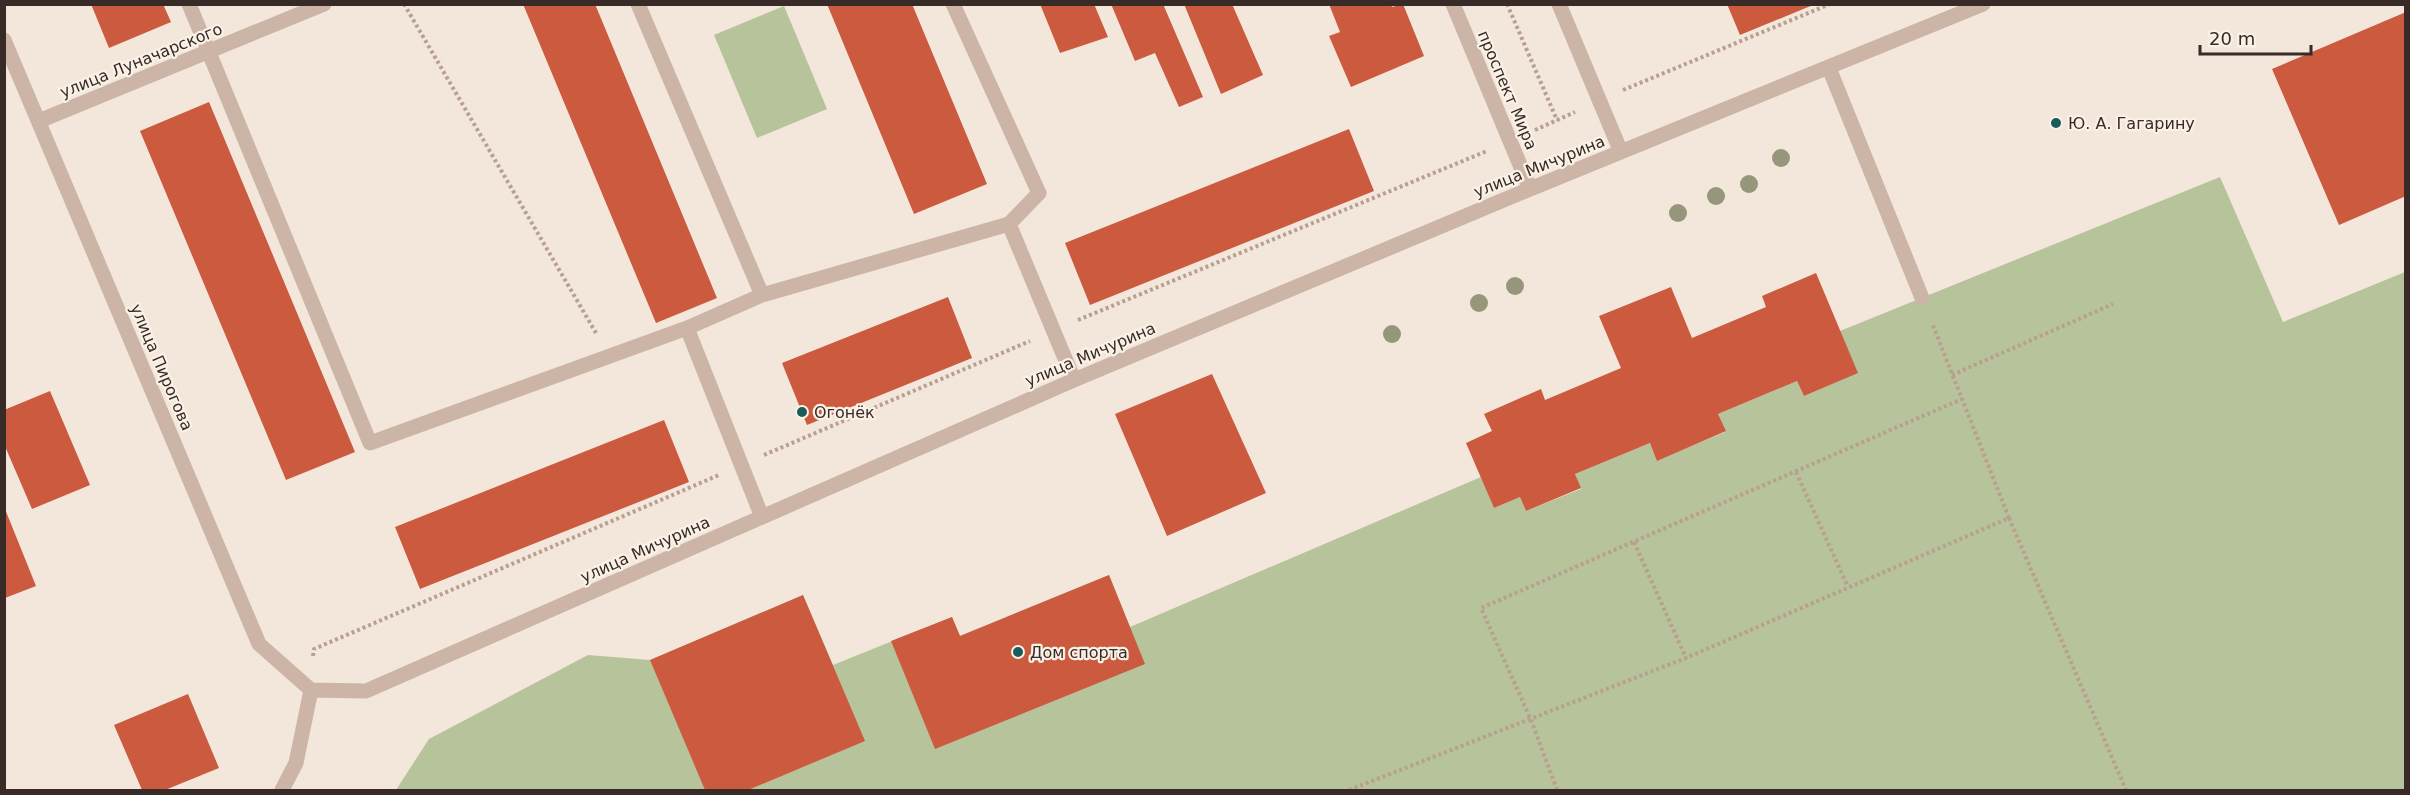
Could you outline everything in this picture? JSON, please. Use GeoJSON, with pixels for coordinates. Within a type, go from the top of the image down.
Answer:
{"type":"FeatureCollection","features":[{"type":"Feature","properties":{"kind":"street"},"geometry":{"type":"LineString","coordinates":[[189,4],[370,443],[687,328],[762,295],[1009,224],[1039,193],[953,4]]}},
{"type":"Feature","properties":{"kind":"street","name":"улица Луначарского"},"geometry":{"type":"LineString","coordinates":[[39,122],[324,4]]}},
{"type":"Feature","properties":{"kind":"street"},"geometry":{"type":"LineString","coordinates":[[638,4],[762,295]]}},
{"type":"Feature","properties":{"kind":"street","name":"проспект Мира"},"geometry":{"type":"LineString","coordinates":[[1453,4],[1530,189]]}},
{"type":"Feature","properties":{"kind":"street"},"geometry":{"type":"LineString","coordinates":[[1559,4],[1621,152]]}},
{"type":"Feature","properties":{"kind":"street","name":"улица Мичурина"},"geometry":{"type":"LineString","coordinates":[[311,690],[366,691],[1074,380],[1530,189],[1983,4]]}},
{"type":"Feature","properties":{"kind":"street","name":"улица Пирогова"},"geometry":{"type":"LineString","coordinates":[[4,40],[259,644],[311,690]]}},
{"type":"Feature","properties":{"kind":"street"},"geometry":{"type":"LineString","coordinates":[[1829,68],[1922,298]]}},
{"type":"Feature","properties":{"kind":"street"},"geometry":{"type":"LineString","coordinates":[[1009,224],[1074,380]]}},
{"type":"Feature","properties":{"kind":"street"},"geometry":{"type":"LineString","coordinates":[[687,328],[762,517]]}},
{"type":"Feature","properties":{"kind":"street"},"geometry":{"type":"LineString","coordinates":[[282,790],[296,763],[311,690]]}},
{"type":"Feature","properties":{"kind":"path"},"geometry":{"type":"LineString","coordinates":[[404,4],[609,357]]}},
{"type":"Feature","properties":{"kind":"path"},"geometry":{"type":"LineString","coordinates":[[1507,4],[1557,120]]}},
{"type":"Feature","properties":{"kind":"path"},"geometry":{"type":"LineString","coordinates":[[1922,298],[2008,518],[2126,790]]}},
{"type":"Feature","properties":{"kind":"path"},"geometry":{"type":"LineString","coordinates":[[1952,375],[2113,304]]}},
{"type":"Feature","properties":{"kind":"path"},"geometry":{"type":"LineString","coordinates":[[1557,790],[1531,720],[1481,609],[1962,399]]}},
{"type":"Feature","properties":{"kind":"path"},"geometry":{"type":"LineString","coordinates":[[1796,472],[1848,587]]}},
{"type":"Feature","properties":{"kind":"path"},"geometry":{"type":"LineString","coordinates":[[1349,790],[1686,658],[2008,518]]}},
{"type":"Feature","properties":{"kind":"path"},"geometry":{"type":"LineString","coordinates":[[1634,542],[1686,658]]}},
{"type":"Feature","properties":{"kind":"green space"},"geometry":{"type":"Polygon","coordinates":[[[784,6],[827,109],[757,138],[714,35],[784,6]]]}},
{"type":"Feature","properties":{"kind":"green space"},"geometry":{"type":"Polygon","coordinates":[[[2220,177],[2283,322],[2405,272],[2405,790],[396,790],[429,739],[588,655],[650,660],[803,595],[833,665],[952,617],[960,636],[1109,575],[1130,627],[1481,477],[1494,508],[1520,497],[1526,511],[1581,489],[1575,474],[1650,443],[1658,460],[1725,432],[1718,414],[1797,381],[1804,396],[1857,373],[1840,331],[2220,177]]]}},
{"type":"Feature","properties":{"kind":"building"},"geometry":{"type":"Polygon","coordinates":[[[91,4],[163,4],[171,22],[109,48],[91,4]]]}},
{"type":"Feature","properties":{"kind":"building"},"geometry":{"type":"Polygon","coordinates":[[[523,4],[595,4],[717,298],[656,323],[523,4]]]}},
{"type":"Feature","properties":{"kind":"building"},"geometry":{"type":"Polygon","coordinates":[[[827,4],[912,4],[987,184],[914,214],[827,4]]]}},
{"type":"Feature","properties":{"kind":"building"},"geometry":{"type":"Polygon","coordinates":[[[1040,4],[1094,4],[1108,37],[1060,53],[1040,4]]]}},
{"type":"Feature","properties":{"kind":"building"},"geometry":{"type":"Polygon","coordinates":[[[1111,4],[1163,4],[1203,97],[1179,107],[1155,53],[1135,61],[1111,4]]]}},
{"type":"Feature","properties":{"kind":"building"},"geometry":{"type":"Polygon","coordinates":[[[1184,4],[1232,4],[1263,75],[1221,94],[1184,4]]]}},
{"type":"Feature","properties":{"kind":"building"},"geometry":{"type":"Polygon","coordinates":[[[1329,4],[1391,4],[1392,7],[1403,4],[1424,56],[1351,87],[1329,36],[1340,32],[1329,4]]]}},
{"type":"Feature","properties":{"kind":"building"},"geometry":{"type":"Polygon","coordinates":[[[1727,4],[1813,4],[1813,5],[1740,35],[1727,4]]]}},
{"type":"Feature","properties":{"kind":"building"},"geometry":{"type":"Polygon","coordinates":[[[2406,12],[2406,196],[2339,225],[2272,69],[2406,12]]]}},
{"type":"Feature","properties":{"kind":"building"},"geometry":{"type":"Polygon","coordinates":[[[209,102],[355,452],[286,480],[140,131],[209,102]]]}},
{"type":"Feature","properties":{"kind":"building"},"geometry":{"type":"Polygon","coordinates":[[[1349,129],[1374,191],[1090,305],[1065,243],[1349,129]]]}},
{"type":"Feature","properties":{"kind":"building"},"geometry":{"type":"Polygon","coordinates":[[[1816,273],[1858,373],[1804,396],[1797,381],[1718,414],[1726,431],[1657,461],[1650,443],[1575,474],[1581,488],[1526,511],[1520,497],[1494,508],[1466,443],[1492,431],[1484,414],[1541,389],[1545,400],[1621,368],[1599,316],[1671,287],[1692,338],[1766,307],[1762,296],[1816,273]]]}},
{"type":"Feature","properties":{"kind":"building"},"geometry":{"type":"Polygon","coordinates":[[[948,297],[972,358],[807,425],[782,363],[948,297]]]}},
{"type":"Feature","properties":{"kind":"building"},"geometry":{"type":"Polygon","coordinates":[[[1212,374],[1266,493],[1167,536],[1115,414],[1212,374]]]}},
{"type":"Feature","properties":{"kind":"building"},"geometry":{"type":"Polygon","coordinates":[[[50,391],[90,485],[32,509],[4,444],[4,410],[50,391]]]}},
{"type":"Feature","properties":{"kind":"building"},"geometry":{"type":"Polygon","coordinates":[[[664,420],[689,482],[420,589],[395,527],[664,420]]]}},
{"type":"Feature","properties":{"kind":"building"},"geometry":{"type":"Polygon","coordinates":[[[5,509],[36,586],[5,598],[5,509]]]}},
{"type":"Feature","properties":{"kind":"building","name":"Дом спорта"},"geometry":{"type":"Polygon","coordinates":[[[1109,575],[1145,664],[935,749],[891,641],[952,617],[960,636],[1109,575]]]}},
{"type":"Feature","properties":{"kind":"building"},"geometry":{"type":"Polygon","coordinates":[[[803,595],[865,741],[748,790],[705,790],[650,660],[803,595]]]}},
{"type":"Feature","properties":{"kind":"building"},"geometry":{"type":"Polygon","coordinates":[[[188,694],[219,768],[165,790],[142,790],[114,725],[188,694]]]}},
{"type":"Feature","properties":{"kind":"place","name":"Ю. А. Гагарину"},"geometry":{"type":"Point","coordinates":[2056,123]}},
{"type":"Feature","properties":{"kind":"place","name":"Огонёк"},"geometry":{"type":"Point","coordinates":[802,412]}},
{"type":"Feature","properties":{"kind":"place","name":"Дом спорта"},"geometry":{"type":"Point","coordinates":[1018,652]}}]}
